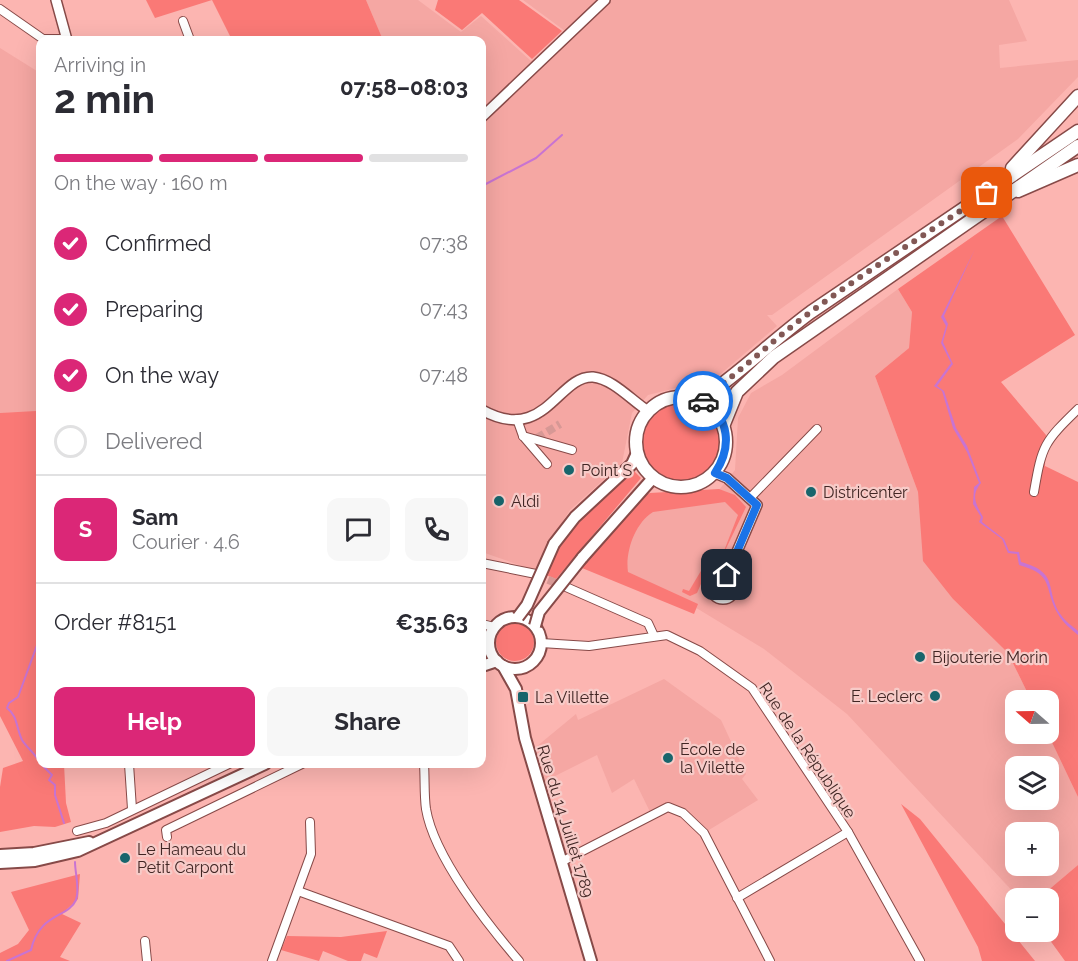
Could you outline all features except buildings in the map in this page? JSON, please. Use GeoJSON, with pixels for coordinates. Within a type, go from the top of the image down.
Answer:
{"type":"FeatureCollection","features":[{"type":"Feature","properties":{"kind":"main road"},"geometry":{"type":"LineString","coordinates":[[969,205],[1025,157],[1078,96]]}},
{"type":"Feature","properties":{"kind":"main road"},"geometry":{"type":"LineString","coordinates":[[700,400],[727,382],[771,342],[811,312],[1078,131]]}},
{"type":"Feature","properties":{"kind":"main road"},"geometry":{"type":"LineString","coordinates":[[724,424],[737,393],[774,357],[1078,146]]}},
{"type":"Feature","properties":{"kind":"main road"},"geometry":{"type":"LineString","coordinates":[[1011,192],[1023,191],[1078,165]]}},
{"type":"Feature","properties":{"kind":"main road"},"geometry":{"type":"LineString","coordinates":[[687,396],[700,400],[718,414],[724,424],[726,450],[715,473],[705,481],[678,488],[653,478],[643,466],[637,453],[636,438],[640,423],[648,411],[659,402],[672,397],[687,396]]}},
{"type":"Feature","properties":{"kind":"main road"},"geometry":{"type":"LineString","coordinates":[[518,617],[527,605],[554,544],[575,517],[632,464],[637,453]]}},
{"type":"Feature","properties":{"kind":"main road"},"geometry":{"type":"LineString","coordinates":[[516,689],[525,667],[537,656],[541,643],[535,626],[539,612],[582,558],[653,478]]}},
{"type":"Feature","properties":{"kind":"main road"},"geometry":{"type":"LineString","coordinates":[[486,647],[494,627],[505,619],[518,617],[535,626]]}},
{"type":"Feature","properties":{"kind":"main road"},"geometry":{"type":"LineString","coordinates":[[486,650],[500,664],[510,668],[525,667]]}},
{"type":"Feature","properties":{"kind":"main road"},"geometry":{"type":"LineString","coordinates":[[486,666],[500,664]]}},
{"type":"Feature","properties":{"kind":"main road","name":"Rue du 14 Juillet 1789"},"geometry":{"type":"LineString","coordinates":[[500,664],[516,689],[525,738],[591,961]]}},
{"type":"Feature","properties":{"kind":"main road"},"geometry":{"type":"LineString","coordinates":[[0,863],[35,861],[102,840],[256,768]]}},
{"type":"Feature","properties":{"kind":"main road"},"geometry":{"type":"LineString","coordinates":[[0,847],[34,853]]}},
{"type":"Feature","properties":{"kind":"main road"},"geometry":{"type":"LineString","coordinates":[[0,855],[76,848]]}},
{"type":"Feature","properties":{"kind":"street"},"geometry":{"type":"LineString","coordinates":[[56,0],[66,36]]}},
{"type":"Feature","properties":{"kind":"street"},"geometry":{"type":"LineString","coordinates":[[486,113],[605,0]]}},
{"type":"Feature","properties":{"kind":"street"},"geometry":{"type":"LineString","coordinates":[[0,9],[39,36]]}},
{"type":"Feature","properties":{"kind":"street"},"geometry":{"type":"LineString","coordinates":[[183,21],[189,36]]}},
{"type":"Feature","properties":{"kind":"street"},"geometry":{"type":"LineString","coordinates":[[486,412],[492,416],[517,419],[545,410],[573,384],[592,377],[608,382],[648,411]]}},
{"type":"Feature","properties":{"kind":"street"},"geometry":{"type":"LineString","coordinates":[[1034,492],[1040,457],[1049,437],[1078,410]]}},
{"type":"Feature","properties":{"kind":"street"},"geometry":{"type":"LineString","coordinates":[[517,419],[523,435],[548,464]]}},
{"type":"Feature","properties":{"kind":"street"},"geometry":{"type":"LineString","coordinates":[[751,497],[817,429]]}},
{"type":"Feature","properties":{"kind":"street"},"geometry":{"type":"LineString","coordinates":[[523,435],[572,450]]}},
{"type":"Feature","properties":{"kind":"street"},"geometry":{"type":"LineString","coordinates":[[715,473],[727,478],[751,497],[757,505],[727,575]]}},
{"type":"Feature","properties":{"kind":"street"},"geometry":{"type":"LineString","coordinates":[[486,564],[536,574]]}},
{"type":"Feature","properties":{"kind":"street"},"geometry":{"type":"LineString","coordinates":[[566,587],[648,623],[654,636]]}},
{"type":"Feature","properties":{"kind":"street"},"geometry":{"type":"LineString","coordinates":[[486,625],[494,627]]}},
{"type":"Feature","properties":{"kind":"street","name":"Rue de la République"},"geometry":{"type":"LineString","coordinates":[[541,643],[589,646],[668,636],[700,651],[752,688],[848,832],[920,961]]}},
{"type":"Feature","properties":{"kind":"street"},"geometry":{"type":"LineString","coordinates":[[129,768],[132,810]]}},
{"type":"Feature","properties":{"kind":"street"},"geometry":{"type":"LineString","coordinates":[[76,831],[106,823],[221,768]]}},
{"type":"Feature","properties":{"kind":"street"},"geometry":{"type":"LineString","coordinates":[[167,837],[166,830],[294,768]]}},
{"type":"Feature","properties":{"kind":"street"},"geometry":{"type":"LineString","coordinates":[[424,768],[426,811],[445,859],[497,936],[519,961]]}},
{"type":"Feature","properties":{"kind":"street"},"geometry":{"type":"LineString","coordinates":[[563,861],[668,807],[683,813],[704,833],[770,961]]}},
{"type":"Feature","properties":{"kind":"street"},"geometry":{"type":"LineString","coordinates":[[272,961],[311,854],[310,822]]}},
{"type":"Feature","properties":{"kind":"street"},"geometry":{"type":"LineString","coordinates":[[737,898],[848,832]]}},
{"type":"Feature","properties":{"kind":"street"},"geometry":{"type":"LineString","coordinates":[[298,891],[449,946],[459,961]]}},
{"type":"Feature","properties":{"kind":"street"},"geometry":{"type":"LineString","coordinates":[[145,941],[147,961]]}},
{"type":"Feature","properties":{"kind":"shaded area"},"geometry":{"type":"Polygon","coordinates":[[[146,0],[212,0],[155,18],[146,0]]]}},
{"type":"Feature","properties":{"kind":"shaded area"},"geometry":{"type":"Polygon","coordinates":[[[212,0],[366,0],[381,36],[230,36],[212,0]]]}},
{"type":"Feature","properties":{"kind":"shaded area"},"geometry":{"type":"Polygon","coordinates":[[[366,0],[418,0],[461,32],[481,16],[531,61],[565,31],[523,0],[1009,0],[1027,41],[999,45],[1000,68],[1078,60],[1078,77],[1018,139],[772,315],[767,315],[777,326],[703,389],[684,386],[648,395],[632,413],[622,463],[570,510],[545,549],[536,571],[486,553],[486,36],[381,36],[366,0]]]}},
{"type":"Feature","properties":{"kind":"shaded area"},"geometry":{"type":"Polygon","coordinates":[[[438,0],[519,0],[562,31],[532,59],[482,13],[462,30],[435,10],[438,0]]]}},
{"type":"Feature","properties":{"kind":"shaded area"},"geometry":{"type":"Polygon","coordinates":[[[0,48],[36,70],[36,412],[0,413],[0,48]]]}},
{"type":"Feature","properties":{"kind":"shaded area"},"geometry":{"type":"Polygon","coordinates":[[[1002,216],[1075,335],[1001,382],[1046,435],[1045,466],[1078,482],[1078,797],[1053,744],[1059,744],[1059,690],[1026,690],[1008,653],[953,599],[923,561],[918,492],[875,376],[909,348],[912,312],[898,289],[1002,216]]]}},
{"type":"Feature","properties":{"kind":"shaded area"},"geometry":{"type":"Polygon","coordinates":[[[975,249],[944,316],[948,324],[943,342],[953,364],[937,386],[944,391],[956,428],[967,446],[981,483],[975,495],[983,517],[982,522],[1004,539],[1009,551],[1019,552],[1021,562],[1042,571],[1050,583],[1056,606],[1063,617],[1078,631],[1078,635],[1058,614],[1044,578],[1039,573],[1019,565],[1017,554],[1008,553],[1002,539],[979,522],[981,517],[973,504],[974,487],[979,483],[967,452],[953,428],[942,391],[934,386],[951,363],[941,343],[946,326],[941,317],[975,249]]]}},
{"type":"Feature","properties":{"kind":"shaded area"},"geometry":{"type":"Polygon","coordinates":[[[898,289],[912,312],[909,348],[875,376],[918,492],[921,518],[953,599],[1008,653],[1026,690],[1005,690],[1005,744],[1053,744],[1058,756],[1005,756],[1005,810],[1059,810],[1059,757],[1078,797],[1078,865],[1051,888],[1010,888],[847,714],[764,649],[698,609],[597,567],[646,507],[715,495],[735,470],[738,418],[751,393],[782,375],[898,289]]]}},
{"type":"Feature","properties":{"kind":"shaded area"},"geometry":{"type":"Polygon","coordinates":[[[681,403],[696,406],[708,415],[717,427],[720,442],[717,457],[708,469],[696,478],[681,481],[666,478],[654,469],[645,457],[642,442],[645,427],[654,415],[666,406],[681,403]]]}},
{"type":"Feature","properties":{"kind":"shaded area"},"geometry":{"type":"Polygon","coordinates":[[[36,411],[36,768],[64,768],[66,803],[71,822],[55,827],[34,826],[0,832],[0,787],[3,768],[23,761],[0,716],[0,413],[36,411]]]}},
{"type":"Feature","properties":{"kind":"shaded area"},"geometry":{"type":"Polygon","coordinates":[[[634,471],[641,478],[556,579],[546,575],[562,544],[583,518],[634,471]]]}},
{"type":"Feature","properties":{"kind":"shaded area"},"geometry":{"type":"Polygon","coordinates":[[[719,489],[735,495],[746,507],[720,561],[738,515],[725,502],[653,512],[636,531],[628,556],[628,572],[698,604],[694,614],[582,568],[642,497],[650,493],[719,489]]]}},
{"type":"Feature","properties":{"kind":"shaded area"},"geometry":{"type":"Polygon","coordinates":[[[708,559],[711,561],[697,593],[690,596],[682,592],[683,589],[689,591],[708,559]]]}},
{"type":"Feature","properties":{"kind":"shaded area"},"geometry":{"type":"Polygon","coordinates":[[[515,623],[529,628],[534,642],[529,656],[515,661],[501,656],[496,642],[501,628],[515,623]]]}},
{"type":"Feature","properties":{"kind":"shaded area","name":"École de la Vilette"},"geometry":{"type":"Polygon","coordinates":[[[664,679],[721,720],[746,774],[742,779],[758,800],[704,833],[683,813],[668,807],[652,816],[634,779],[612,793],[597,755],[545,781],[536,747],[576,714],[578,720],[664,679]]]}},
{"type":"Feature","properties":{"kind":"shaded area"},"geometry":{"type":"Polygon","coordinates":[[[901,804],[920,819],[1005,924],[1005,942],[1020,942],[1035,961],[982,961],[978,947],[901,804]]]}},
{"type":"Feature","properties":{"kind":"shaded area"},"geometry":{"type":"Polygon","coordinates":[[[1078,865],[1078,961],[1065,961],[1051,942],[1059,942],[1059,888],[1051,888],[1078,865]]]}},
{"type":"Feature","properties":{"kind":"shaded area"},"geometry":{"type":"Polygon","coordinates":[[[80,874],[78,899],[62,914],[81,923],[60,957],[70,961],[0,961],[0,953],[18,944],[29,930],[11,892],[80,874]]]}},
{"type":"Feature","properties":{"kind":"shaded area"},"geometry":{"type":"Polygon","coordinates":[[[387,931],[377,958],[364,953],[361,961],[348,961],[323,951],[319,961],[281,950],[287,936],[341,937],[387,931]]]}},
{"type":"Feature","properties":{"kind":"waterway"},"geometry":{"type":"LineString","coordinates":[[486,184],[536,158],[562,135]]}},
{"type":"Feature","properties":{"kind":"waterway"},"geometry":{"type":"LineString","coordinates":[[36,648],[18,697],[9,703],[7,708],[15,718],[22,740],[36,757]]}},
{"type":"Feature","properties":{"kind":"waterway"},"geometry":{"type":"LineString","coordinates":[[45,768],[52,775],[49,780],[55,785],[55,795],[64,823]]}},
{"type":"Feature","properties":{"kind":"waterway"},"geometry":{"type":"LineString","coordinates":[[7,961],[31,950],[40,929],[72,906],[78,891],[75,862]]}},
{"type":"Feature","properties":{"kind":"tunnel"},"geometry":{"type":"LineString","coordinates":[[537,438],[560,424]]}},
{"type":"Feature","properties":{"kind":"tunnel"},"geometry":{"type":"LineString","coordinates":[[537,575],[565,587]]}},
{"type":"Feature","properties":{"kind":"way so far"},"geometry":{"type":"LineString","coordinates":[[703,401],[700,400],[727,382],[771,342],[811,312],[987,193]]}},
{"type":"Feature","properties":{"kind":"place","name":"Point S"},"geometry":{"type":"Point","coordinates":[569,470]}},
{"type":"Feature","properties":{"kind":"place","name":"Districenter"},"geometry":{"type":"Point","coordinates":[811,492]}},
{"type":"Feature","properties":{"kind":"place","name":"Aldi"},"geometry":{"type":"Point","coordinates":[499,501]}},
{"type":"Feature","properties":{"kind":"place","name":"Bijouterie Morin"},"geometry":{"type":"Point","coordinates":[920,657]}},
{"type":"Feature","properties":{"kind":"place","name":"E. Leclerc"},"geometry":{"type":"Point","coordinates":[935,696]}},
{"type":"Feature","properties":{"kind":"place","name":"La Villette"},"geometry":{"type":"Point","coordinates":[523,697]}},
{"type":"Feature","properties":{"kind":"place","name":"École de la Vilette"},"geometry":{"type":"Point","coordinates":[668,758]}},
{"type":"Feature","properties":{"kind":"place","name":"Le Hameau du Petit Carpont"},"geometry":{"type":"Point","coordinates":[125,858]}},
{"type":"Feature","properties":{"kind":"route"},"geometry":{"type":"LineString","coordinates":[[703,401],[718,414],[724,424],[727,437],[726,450],[715,473],[727,478],[751,497],[757,505],[727,575]]}}]}
